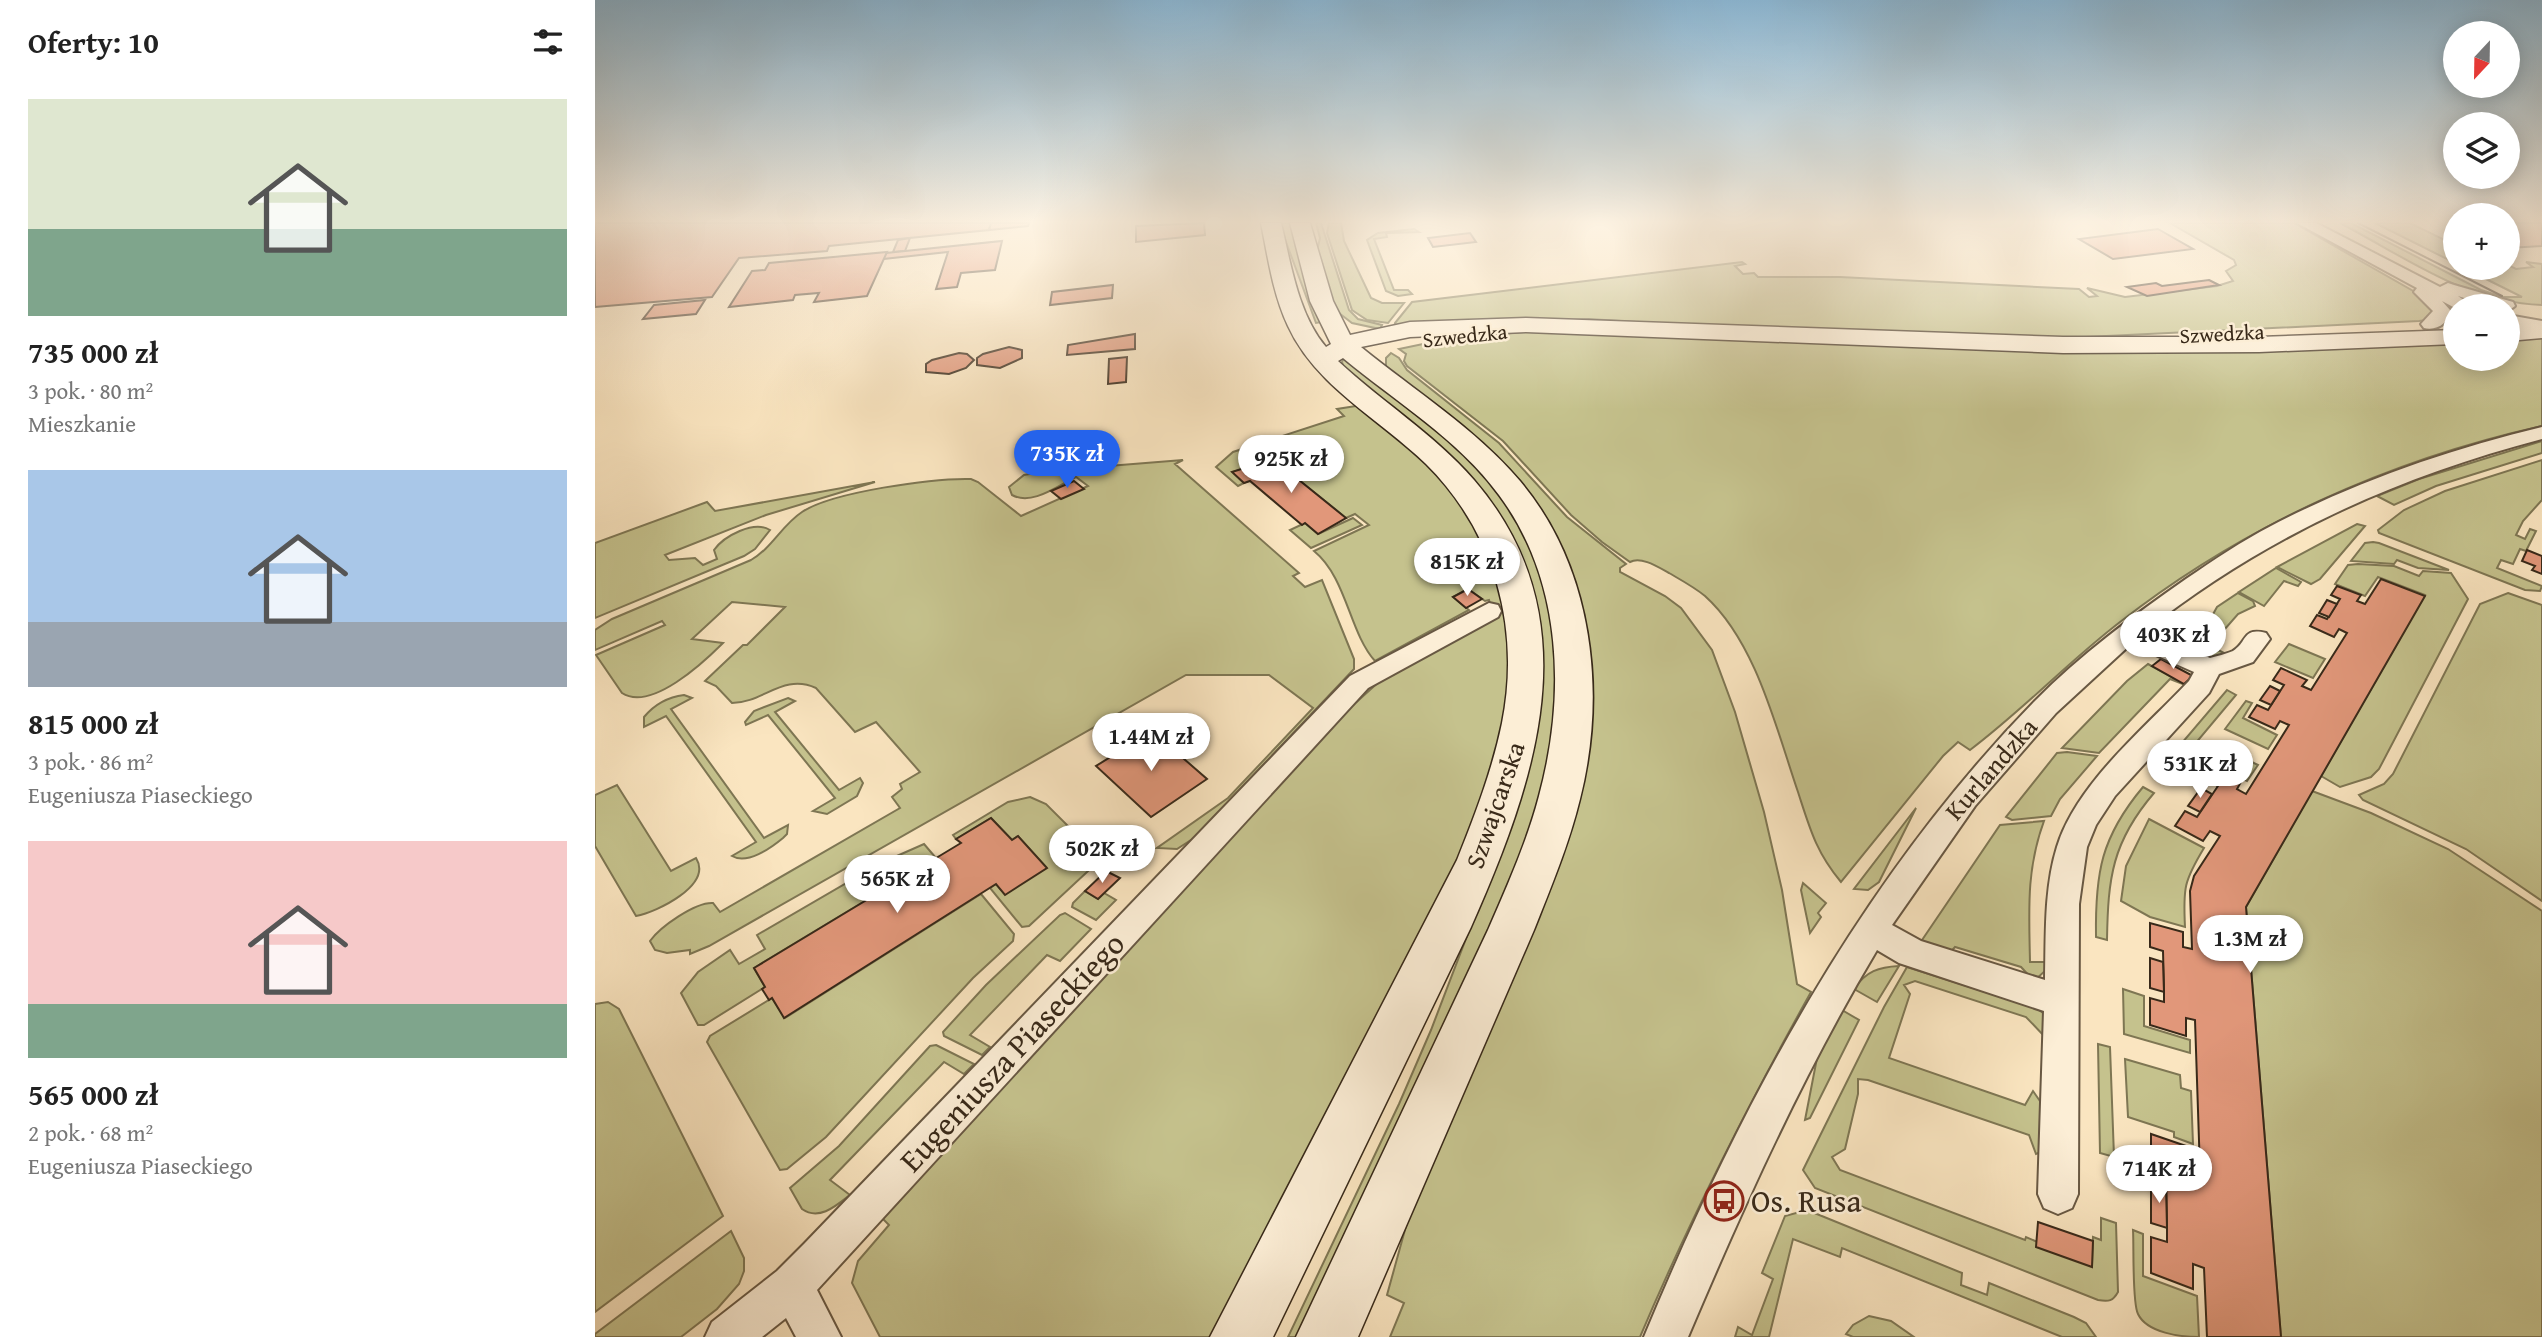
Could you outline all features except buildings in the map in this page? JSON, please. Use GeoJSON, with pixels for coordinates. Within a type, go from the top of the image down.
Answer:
{"type":"FeatureCollection","features":[{"type":"Feature","properties":{"kind":"street","name":"Szwajcarska"},"geometry":{"type":"LineString","coordinates":[[1286,285],[1301,328],[1313,348],[1335,343],[1389,352],[1453,431],[1509,486],[1537,528],[1551,557],[1567,606],[1574,654],[1576,704],[1561,794],[1539,861],[1501,953],[1327,1337]]}},
{"type":"Feature","properties":{"kind":"street","name":"Szwajcarska"},"geometry":{"type":"LineString","coordinates":[[1241,1337],[1478,863],[1513,766],[1525,703],[1527,660],[1524,623],[1512,573],[1490,525],[1474,499],[1443,464],[1343,379],[1318,285]]}},
{"type":"Feature","properties":{"kind":"street"},"geometry":{"type":"LineString","coordinates":[[2412,285],[2442,310],[2441,317],[2430,324]]}},
{"type":"Feature","properties":{"kind":"street"},"geometry":{"type":"LineString","coordinates":[[2422,285],[2443,296]]}},
{"type":"Feature","properties":{"kind":"street"},"geometry":{"type":"LineString","coordinates":[[2443,285],[2458,294]]}},
{"type":"Feature","properties":{"kind":"street"},"geometry":{"type":"LineString","coordinates":[[2448,288],[2468,294]]}},
{"type":"Feature","properties":{"kind":"street"},"geometry":{"type":"LineString","coordinates":[[2520,309],[2542,313]]}},
{"type":"Feature","properties":{"kind":"street"},"geometry":{"type":"LineString","coordinates":[[2520,317],[2542,313]]}},
{"type":"Feature","properties":{"kind":"street","name":"Szwedzka"},"geometry":{"type":"LineString","coordinates":[[1989,343],[2443,323]]}},
{"type":"Feature","properties":{"kind":"street"},"geometry":{"type":"LineString","coordinates":[[2520,323],[2542,329]]}},
{"type":"Feature","properties":{"kind":"street","name":"Szwedzka"},"geometry":{"type":"LineString","coordinates":[[1335,343],[1389,352],[1450,336],[1580,326],[1989,343],[2206,345],[2443,337]]}},
{"type":"Feature","properties":{"kind":"street"},"geometry":{"type":"LineString","coordinates":[[2520,332],[2542,329]]}},
{"type":"Feature","properties":{"kind":"street","name":"Kurlandzka"},"geometry":{"type":"LineString","coordinates":[[1666,1337],[1724,1201],[1833,989],[1905,875],[1962,799],[2009,744],[2069,683],[2127,633],[2212,570],[2317,512],[2369,489],[2443,462],[2542,433]]}},
{"type":"Feature","properties":{"kind":"street","name":"Eugeniusza Piaseckiego"},"geometry":{"type":"LineString","coordinates":[[727,1337],[792,1286],[1359,682],[1489,611]]}},
{"type":"Feature","properties":{"kind":"street"},"geometry":{"type":"LineString","coordinates":[[2127,633],[2209,668],[2244,656],[2257,639]]}},
{"type":"Feature","properties":{"kind":"street"},"geometry":{"type":"LineString","coordinates":[[2058,1194],[2063,904],[2072,847],[2083,821],[2105,788],[2200,687],[2209,668]]}},
{"type":"Feature","properties":{"kind":"street"},"geometry":{"type":"LineString","coordinates":[[1870,929],[1911,953],[2061,1001]]}},
{"type":"Feature","properties":{"kind":"street"},"geometry":{"type":"LineString","coordinates":[[792,1286],[819,1337]]}},
{"type":"Feature","properties":{"kind":"shaded area"},"geometry":{"type":"Polygon","coordinates":[[[1302,285],[1311,285],[1322,322],[1316,323],[1302,285]]]}},
{"type":"Feature","properties":{"kind":"shaded area"},"geometry":{"type":"Polygon","coordinates":[[[1327,285],[1341,285],[1349,310],[1358,319],[1382,325],[1380,329],[1352,323],[1335,310],[1327,285]]]}},
{"type":"Feature","properties":{"kind":"shaded area"},"geometry":{"type":"Polygon","coordinates":[[[1344,285],[1365,285],[1371,298],[1382,303],[1404,303],[1388,323],[1367,320],[1352,310],[1344,285]]]}},
{"type":"Feature","properties":{"kind":"shaded area"},"geometry":{"type":"Polygon","coordinates":[[[1384,285],[1392,285],[1394,290],[1408,290],[1412,294],[1398,296],[1386,291],[1384,285]]]}},
{"type":"Feature","properties":{"kind":"shaded area"},"geometry":{"type":"Polygon","coordinates":[[[1549,285],[2007,285],[2079,289],[2089,297],[2097,296],[2087,288],[2125,297],[2217,286],[2403,285],[2429,300],[2437,311],[2427,320],[2419,321],[2044,339],[1716,327],[1589,319],[1394,329],[1395,323],[1412,302],[1549,285]]]}},
{"type":"Feature","properties":{"kind":"shaded area"},"geometry":{"type":"Polygon","coordinates":[[[2457,285],[2472,285],[2494,294],[2481,294],[2457,285]]]}},
{"type":"Feature","properties":{"kind":"shaded area"},"geometry":{"type":"Polygon","coordinates":[[[2499,285],[2542,285],[2542,305],[2520,303],[2520,294],[2499,285]]]}},
{"type":"Feature","properties":{"kind":"shaded area"},"geometry":{"type":"Polygon","coordinates":[[[1535,331],[2337,347],[2443,343],[2443,371],[2520,371],[2520,339],[2542,338],[2542,426],[2429,457],[2320,501],[2267,527],[2167,587],[2101,637],[1970,750],[1958,742],[1943,756],[1841,882],[1815,840],[1751,661],[1723,615],[1705,596],[1687,584],[1649,563],[1639,560],[1630,562],[1602,542],[1571,515],[1503,441],[1407,366],[1404,361],[1406,354],[1399,349],[1447,339],[1535,331]]]}},
{"type":"Feature","properties":{"kind":"shaded area"},"geometry":{"type":"Polygon","coordinates":[[[1391,353],[1399,358],[1407,370],[1499,443],[1567,517],[1626,564],[1620,568],[1620,572],[1665,596],[1681,608],[1712,650],[1735,712],[1764,812],[1782,890],[1797,984],[1811,992],[1721,1163],[1640,1337],[1390,1337],[1404,1303],[1387,1295],[1411,1208],[1554,867],[1562,554],[1386,368],[1386,358],[1391,353]]]}},
{"type":"Feature","properties":{"kind":"shaded area"},"geometry":{"type":"Polygon","coordinates":[[[1344,357],[1453,442],[1500,491],[1530,538],[1559,640],[1552,763],[1520,864],[1303,1337],[1288,1337],[1399,1104],[1431,1030],[1516,808],[1524,573],[1345,371],[1342,362],[1344,357]]]}},
{"type":"Feature","properties":{"kind":"shaded area"},"geometry":{"type":"Polygon","coordinates":[[[1362,405],[1422,456],[1477,523],[1508,607],[1509,715],[1467,851],[1216,1337],[880,1337],[852,1283],[858,1261],[889,1225],[882,1218],[1340,717],[1382,679],[1494,618],[1489,600],[1485,601],[1468,589],[1453,597],[1469,610],[1375,661],[1359,635],[1334,576],[1314,551],[1369,525],[1355,514],[1346,518],[1273,459],[1233,472],[1244,483],[1238,486],[1216,467],[1233,452],[1344,416],[1337,409],[1362,405]]]}},
{"type":"Feature","properties":{"kind":"shaded area"},"geometry":{"type":"Polygon","coordinates":[[[2542,441],[2542,453],[2436,486],[2394,505],[2377,496],[2419,479],[2542,441]]]}},
{"type":"Feature","properties":{"kind":"shaded area"},"geometry":{"type":"Polygon","coordinates":[[[1183,460],[1175,464],[1299,573],[1293,576],[1305,587],[1322,580],[1354,659],[1354,669],[1194,838],[1177,849],[1157,848],[1228,798],[1313,708],[1269,675],[1186,675],[709,946],[690,954],[690,950],[667,953],[655,950],[650,941],[655,935],[688,911],[713,903],[720,912],[900,808],[892,797],[902,789],[900,784],[920,772],[876,722],[855,732],[816,688],[793,684],[754,699],[732,703],[716,686],[705,681],[785,607],[732,602],[692,639],[723,643],[676,682],[647,696],[634,697],[622,693],[596,655],[665,625],[662,621],[595,650],[595,630],[612,619],[751,560],[802,512],[836,498],[909,484],[971,479],[1021,516],[1088,486],[1076,477],[1036,497],[1020,498],[1012,495],[1009,487],[1024,475],[1183,460]]]}},
{"type":"Feature","properties":{"kind":"shaded area"},"geometry":{"type":"Polygon","coordinates":[[[2542,460],[2542,500],[2523,521],[2516,535],[2525,539],[2530,529],[2536,531],[2526,551],[2520,549],[2513,564],[2501,560],[2497,568],[2542,586],[2540,591],[2525,590],[2379,533],[2378,530],[2404,510],[2445,491],[2542,460]]]}},
{"type":"Feature","properties":{"kind":"shaded area"},"geometry":{"type":"Polygon","coordinates":[[[875,482],[766,515],[665,555],[669,560],[695,558],[703,565],[717,559],[714,550],[732,535],[748,528],[763,527],[770,530],[755,549],[744,556],[595,618],[595,543],[707,502],[715,511],[875,482]]]}},
{"type":"Feature","properties":{"kind":"shaded area"},"geometry":{"type":"Polygon","coordinates":[[[1353,518],[1362,525],[1311,548],[1290,530],[1305,523],[1318,534],[1353,518]]]}},
{"type":"Feature","properties":{"kind":"shaded area"},"geometry":{"type":"Polygon","coordinates":[[[2357,524],[2365,526],[2320,579],[2311,584],[2277,567],[2357,524]]]}},
{"type":"Feature","properties":{"kind":"shaded area"},"geometry":{"type":"Polygon","coordinates":[[[2373,542],[2449,570],[2418,568],[2397,560],[2394,564],[2351,561],[2365,543],[2373,542]]]}},
{"type":"Feature","properties":{"kind":"shaded area"},"geometry":{"type":"Polygon","coordinates":[[[2348,565],[2394,566],[2419,576],[2423,571],[2451,573],[2468,599],[2379,769],[2371,777],[2340,787],[2321,776],[2425,595],[2378,577],[2365,596],[2335,584],[2348,565]]]}},
{"type":"Feature","properties":{"kind":"shaded area"},"geometry":{"type":"Polygon","coordinates":[[[2276,568],[2301,582],[2298,586],[2284,581],[2264,606],[2239,592],[2276,568]]]}},
{"type":"Feature","properties":{"kind":"shaded area"},"geometry":{"type":"Polygon","coordinates":[[[2238,593],[2253,601],[2255,606],[2238,614],[2210,646],[2224,653],[2217,658],[2206,658],[2212,649],[2194,642],[2188,651],[2174,644],[2198,622],[2211,618],[2217,607],[2238,593]]]}},
{"type":"Feature","properties":{"kind":"shaded area"},"geometry":{"type":"Polygon","coordinates":[[[2508,593],[2542,605],[2542,901],[2466,849],[2363,800],[2359,795],[2384,784],[2393,774],[2480,604],[2508,593]]]}},
{"type":"Feature","properties":{"kind":"shaded area"},"geometry":{"type":"Polygon","coordinates":[[[2289,644],[2325,659],[2313,678],[2275,662],[2289,644]]]}},
{"type":"Feature","properties":{"kind":"shaded area"},"geometry":{"type":"Polygon","coordinates":[[[2148,664],[2188,686],[2170,679],[2099,753],[2062,748],[2127,681],[2148,664]]]}},
{"type":"Feature","properties":{"kind":"shaded area"},"geometry":{"type":"Polygon","coordinates":[[[2227,690],[2236,695],[2174,769],[2164,764],[2227,690]]]}},
{"type":"Feature","properties":{"kind":"shaded area"},"geometry":{"type":"Polygon","coordinates":[[[684,695],[692,698],[671,709],[764,838],[788,825],[787,834],[783,838],[759,854],[745,858],[732,856],[756,842],[666,716],[644,727],[644,717],[652,709],[662,702],[684,695]]]}},
{"type":"Feature","properties":{"kind":"shaded area"},"geometry":{"type":"Polygon","coordinates":[[[788,698],[795,701],[775,712],[839,790],[860,778],[863,783],[857,796],[827,814],[813,811],[835,798],[768,715],[746,725],[745,722],[754,711],[788,698]]]}},
{"type":"Feature","properties":{"kind":"shaded area"},"geometry":{"type":"Polygon","coordinates":[[[2246,701],[2252,703],[2243,718],[2277,735],[2268,749],[2225,729],[2246,701]]]}},
{"type":"Feature","properties":{"kind":"shaded area"},"geometry":{"type":"Polygon","coordinates":[[[2213,743],[2258,765],[2247,781],[2212,764],[2202,778],[2189,771],[2213,743]]]}},
{"type":"Feature","properties":{"kind":"shaded area"},"geometry":{"type":"Polygon","coordinates":[[[2057,753],[2097,756],[2060,799],[2051,816],[2012,820],[2006,817],[2057,753]]]}},
{"type":"Feature","properties":{"kind":"shaded area"},"geometry":{"type":"Polygon","coordinates":[[[617,785],[671,871],[696,858],[699,868],[697,878],[680,896],[657,909],[636,916],[595,846],[595,795],[617,785]]]}},
{"type":"Feature","properties":{"kind":"shaded area"},"geometry":{"type":"Polygon","coordinates":[[[2143,787],[2154,793],[2129,828],[2115,862],[2109,898],[2107,940],[2096,937],[2097,894],[2103,857],[2118,823],[2143,787]]]}},
{"type":"Feature","properties":{"kind":"shaded area"},"geometry":{"type":"Polygon","coordinates":[[[2312,791],[2371,813],[2448,849],[2542,911],[2542,1337],[2281,1337],[2246,907],[2312,791]]]}},
{"type":"Feature","properties":{"kind":"shaded area"},"geometry":{"type":"Polygon","coordinates":[[[1030,797],[1046,804],[1101,859],[1029,926],[1022,927],[990,888],[996,884],[1005,894],[1046,867],[1018,836],[1012,840],[991,818],[956,839],[953,835],[1008,802],[1030,797]]]}},
{"type":"Feature","properties":{"kind":"shaded area"},"geometry":{"type":"Polygon","coordinates":[[[1916,808],[1879,882],[1868,890],[1854,889],[1916,808]]]}},
{"type":"Feature","properties":{"kind":"shaded area"},"geometry":{"type":"Polygon","coordinates":[[[2149,819],[2204,848],[2186,885],[2185,927],[2150,917],[2121,901],[2126,866],[2149,819]]]}},
{"type":"Feature","properties":{"kind":"shaded area"},"geometry":{"type":"Polygon","coordinates":[[[2044,821],[2031,874],[2029,925],[2030,962],[2050,962],[2046,970],[2034,981],[2021,967],[1955,947],[1948,955],[1920,943],[2000,825],[2044,821]]]}},
{"type":"Feature","properties":{"kind":"shaded area"},"geometry":{"type":"Polygon","coordinates":[[[924,844],[936,858],[754,968],[765,987],[704,1025],[698,1025],[681,993],[698,972],[730,950],[739,964],[765,949],[757,935],[881,863],[924,844]]]}},
{"type":"Feature","properties":{"kind":"shaded area"},"geometry":{"type":"Polygon","coordinates":[[[1803,883],[1826,903],[1818,913],[1821,917],[1810,933],[1801,890],[1803,883]]]}},
{"type":"Feature","properties":{"kind":"shaded area"},"geometry":{"type":"Polygon","coordinates":[[[1085,891],[1098,899],[1104,893],[1116,900],[1096,920],[1072,907],[1085,891]]]}},
{"type":"Feature","properties":{"kind":"shaded area"},"geometry":{"type":"Polygon","coordinates":[[[981,894],[1014,934],[1013,941],[973,978],[826,1137],[787,1169],[780,1170],[707,1042],[710,1036],[772,998],[785,1018],[981,894]]]}},
{"type":"Feature","properties":{"kind":"shaded area"},"geometry":{"type":"Polygon","coordinates":[[[1065,913],[1091,929],[1060,961],[1047,955],[970,1035],[990,1047],[982,1055],[944,1036],[943,1032],[986,985],[1065,913]]]}},
{"type":"Feature","properties":{"kind":"shaded area"},"geometry":{"type":"Polygon","coordinates":[[[1899,966],[1877,1002],[1854,989],[1873,971],[1899,966]]]}},
{"type":"Feature","properties":{"kind":"shaded area"},"geometry":{"type":"Polygon","coordinates":[[[1907,967],[2036,1008],[2046,1015],[2046,1038],[2026,1017],[1915,981],[1904,985],[1910,994],[1889,1058],[2025,1105],[2033,1091],[2042,1104],[2041,1152],[2036,1154],[2029,1135],[1868,1080],[1858,1079],[1858,1094],[1845,1149],[1832,1157],[1840,1170],[2025,1240],[2026,1237],[2092,1266],[2093,1237],[2101,1240],[2101,1218],[2116,1223],[2118,1292],[2112,1299],[2098,1300],[1815,1188],[1803,1170],[1884,1007],[1907,967]]]}},
{"type":"Feature","properties":{"kind":"shaded area"},"geometry":{"type":"Polygon","coordinates":[[[2123,989],[2144,996],[2144,1026],[2190,1040],[2190,1053],[2124,1034],[2123,989]]]}},
{"type":"Feature","properties":{"kind":"shaded area"},"geometry":{"type":"Polygon","coordinates":[[[608,1002],[619,1009],[723,1216],[595,1312],[595,1004],[608,1002]]]}},
{"type":"Feature","properties":{"kind":"shaded area"},"geometry":{"type":"Polygon","coordinates":[[[1842,1010],[1859,1020],[1810,1118],[1805,1120],[1817,1058],[1842,1010]]]}},
{"type":"Feature","properties":{"kind":"shaded area"},"geometry":{"type":"Polygon","coordinates":[[[2098,1044],[2110,1047],[2114,1157],[2100,1153],[2098,1044]]]}},
{"type":"Feature","properties":{"kind":"shaded area"},"geometry":{"type":"Polygon","coordinates":[[[936,1045],[974,1064],[964,1074],[944,1062],[830,1180],[850,1195],[821,1213],[802,1209],[790,1188],[839,1146],[930,1046],[936,1045]]]}},
{"type":"Feature","properties":{"kind":"shaded area"},"geometry":{"type":"Polygon","coordinates":[[[2125,1059],[2180,1075],[2181,1088],[2191,1091],[2193,1144],[2174,1137],[2174,1132],[2128,1117],[2125,1059]]]}},
{"type":"Feature","properties":{"kind":"shaded area"},"geometry":{"type":"Polygon","coordinates":[[[1807,1210],[1962,1273],[1961,1285],[1987,1295],[1989,1283],[2074,1317],[2086,1323],[2096,1337],[2062,1337],[1842,1248],[1840,1257],[1793,1239],[1769,1337],[1735,1337],[1738,1327],[1752,1335],[1773,1279],[1762,1273],[1785,1216],[1807,1210]]]}},
{"type":"Feature","properties":{"kind":"shaded area"},"geometry":{"type":"Polygon","coordinates":[[[2133,1230],[2143,1234],[2143,1276],[2197,1296],[2199,1337],[2174,1335],[2157,1330],[2138,1314],[2134,1287],[2133,1230]]]}},
{"type":"Feature","properties":{"kind":"shaded area"},"geometry":{"type":"Polygon","coordinates":[[[731,1231],[744,1258],[744,1271],[739,1284],[717,1309],[681,1337],[595,1337],[595,1334],[731,1231]]]}},
{"type":"Feature","properties":{"kind":"shaded area"},"geometry":{"type":"Polygon","coordinates":[[[1869,1316],[1891,1321],[1914,1337],[1853,1337],[1846,1334],[1853,1325],[1869,1316]]]}},
{"type":"Feature","properties":{"kind":"tram line"},"geometry":{"type":"LineString","coordinates":[[2481,285],[2498,294]]}},
{"type":"Feature","properties":{"kind":"place","name":"Os. Rusa"},"geometry":{"type":"Point","coordinates":[1724,1201]}}]}
